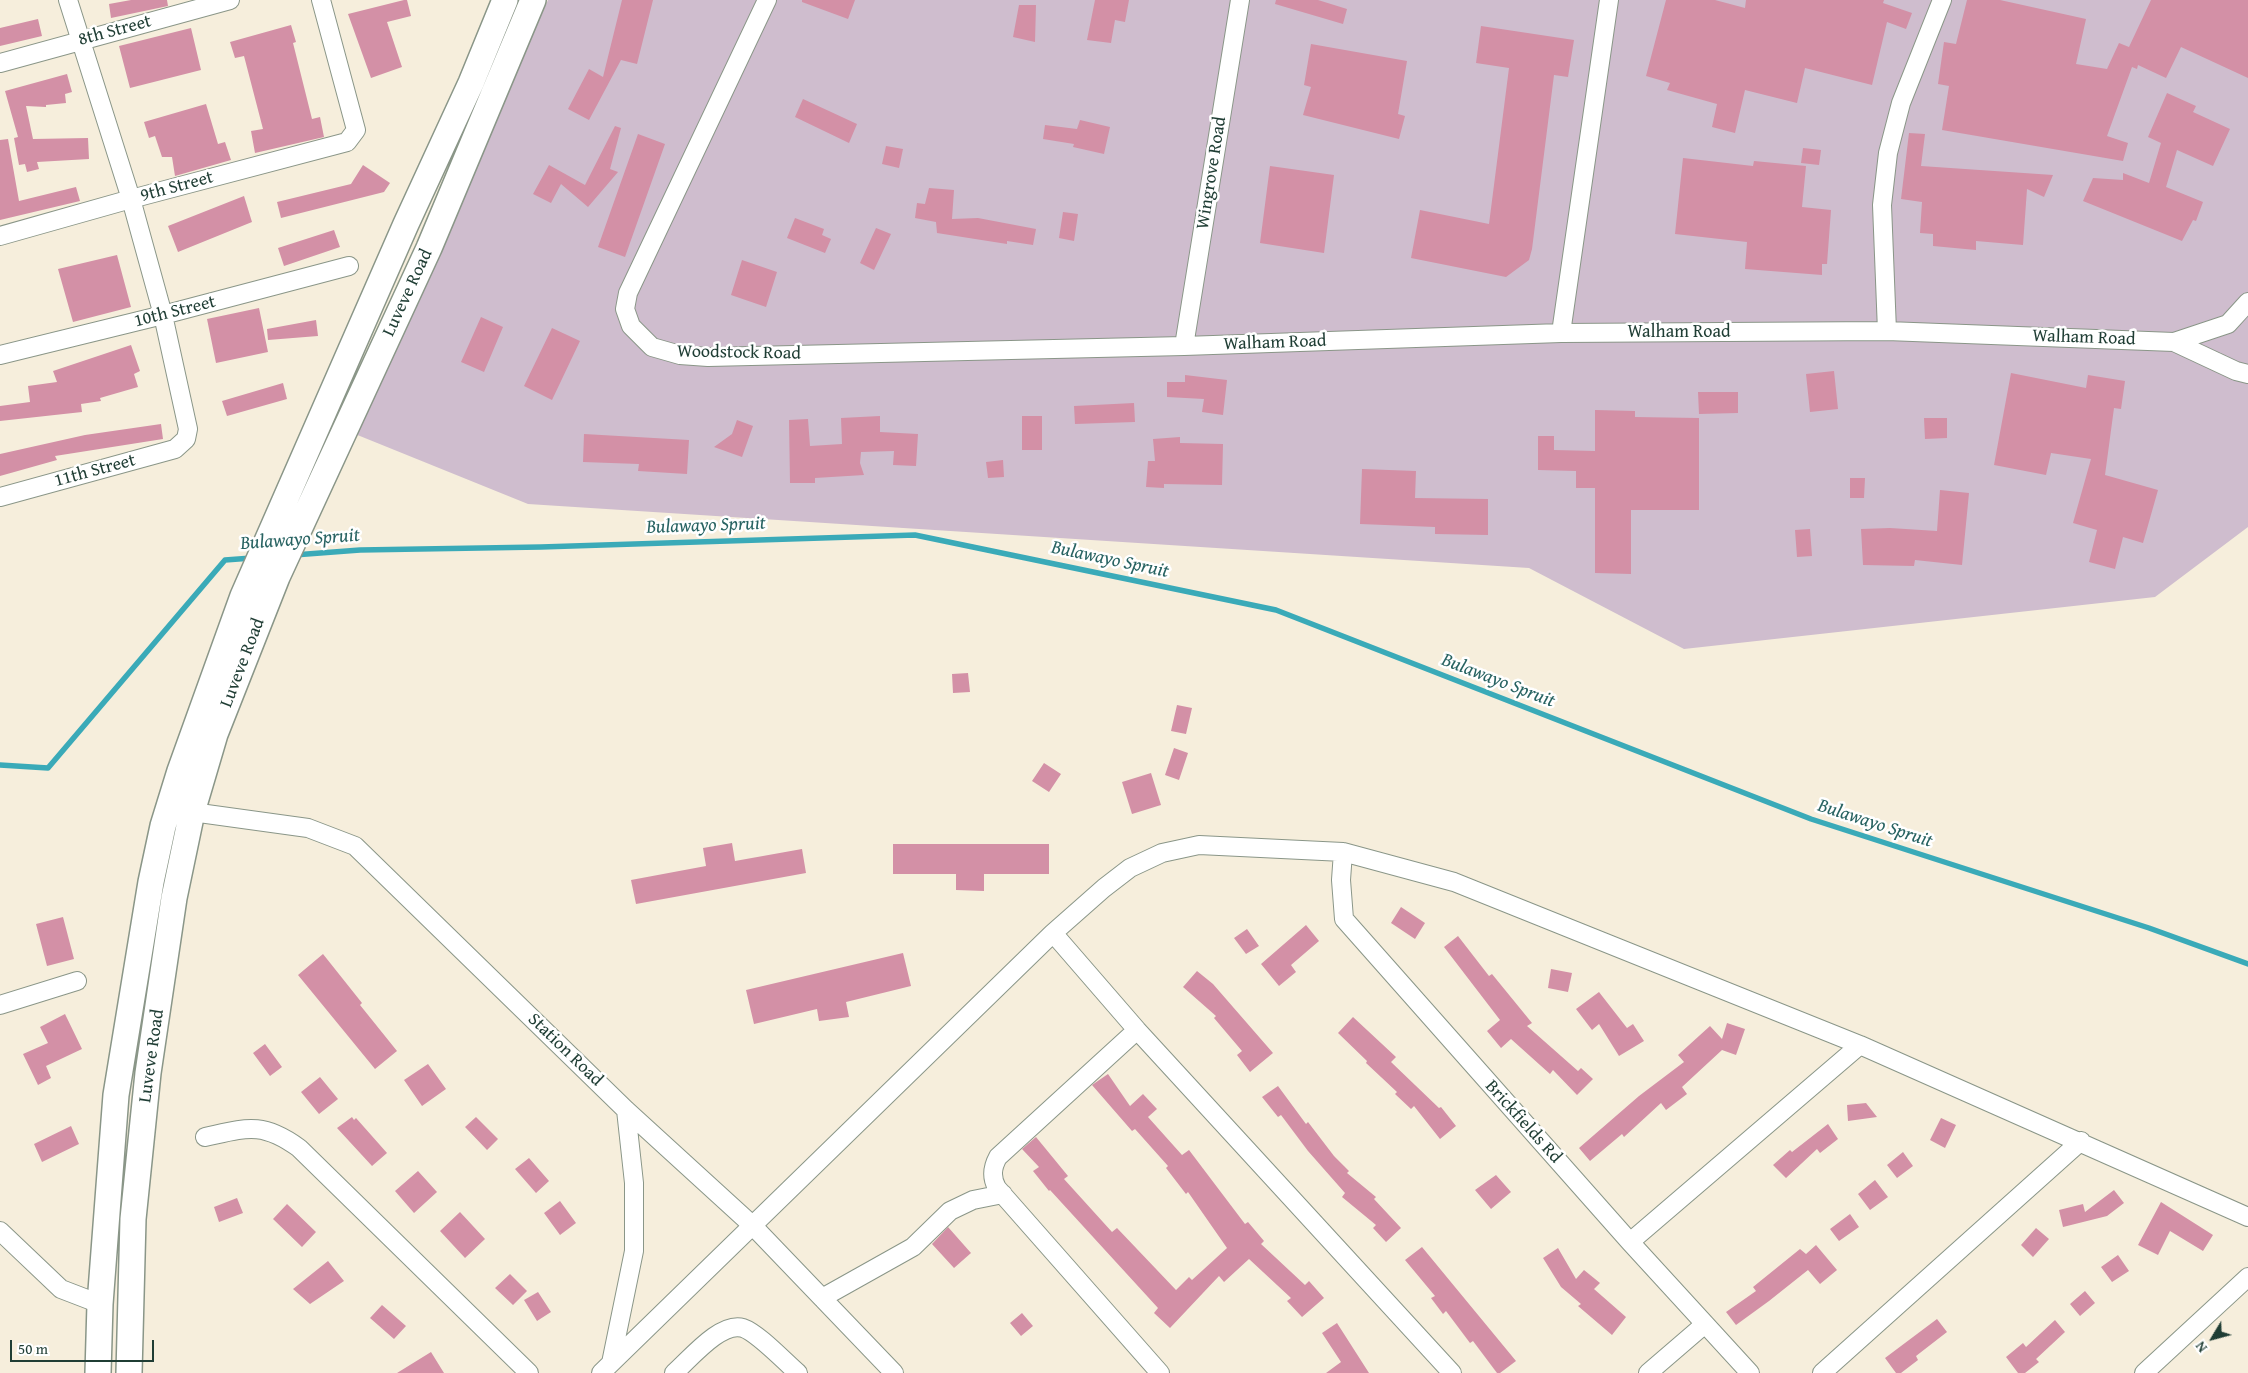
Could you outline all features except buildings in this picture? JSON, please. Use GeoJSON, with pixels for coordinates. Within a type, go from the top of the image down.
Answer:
{"type":"FeatureCollection","features":[{"type":"Feature","properties":{"kind":"street"},"geometry":{"type":"LineString","coordinates":[[68,0],[131,199],[163,315]]}},
{"type":"Feature","properties":{"kind":"street","name":"8th Street"},"geometry":{"type":"LineString","coordinates":[[0,63],[193,5],[230,0]]}},
{"type":"Feature","properties":{"kind":"street","name":"9th Street"},"geometry":{"type":"LineString","coordinates":[[0,236],[347,142],[356,130],[321,0]]}},
{"type":"Feature","properties":{"kind":"street","name":"Luveve Road"},"geometry":{"type":"LineString","coordinates":[[98,1373],[100,1304],[116,1095],[151,882],[164,826],[180,771],[243,596],[406,224],[471,83],[505,0]]}},
{"type":"Feature","properties":{"kind":"street","name":"Luveve Road"},"geometry":{"type":"LineString","coordinates":[[129,1373],[133,1219],[148,1073],[174,898],[192,812],[216,734],[277,577],[429,248],[534,0]]}},
{"type":"Feature","properties":{"kind":"street","name":"Woodstock Road"},"geometry":{"type":"LineString","coordinates":[[766,0],[628,293],[625,309],[630,326],[652,347],[680,356],[708,357],[1184,346]]}},
{"type":"Feature","properties":{"kind":"street","name":"Wingrove Road"},"geometry":{"type":"LineString","coordinates":[[1184,346],[1240,0]]}},
{"type":"Feature","properties":{"kind":"street"},"geometry":{"type":"LineString","coordinates":[[1561,333],[1609,0]]}},
{"type":"Feature","properties":{"kind":"street"},"geometry":{"type":"LineString","coordinates":[[1887,330],[1882,205],[1888,153],[1901,102],[1942,0]]}},
{"type":"Feature","properties":{"kind":"street","name":"10th Street"},"geometry":{"type":"LineString","coordinates":[[0,355],[163,315],[349,266]]}},
{"type":"Feature","properties":{"kind":"street"},"geometry":{"type":"LineString","coordinates":[[2174,342],[2228,324],[2248,302]]}},
{"type":"Feature","properties":{"kind":"street","name":"11th Street"},"geometry":{"type":"LineString","coordinates":[[0,497],[175,449],[186,439],[188,429],[163,315]]}},
{"type":"Feature","properties":{"kind":"street","name":"Walham Road"},"geometry":{"type":"LineString","coordinates":[[1184,346],[1561,333],[1887,330],[2174,342]]}},
{"type":"Feature","properties":{"kind":"street"},"geometry":{"type":"LineString","coordinates":[[2174,342],[2236,371],[2248,374]]}},
{"type":"Feature","properties":{"kind":"street","name":"Station Road"},"geometry":{"type":"LineString","coordinates":[[192,812],[308,828],[356,846],[626,1110],[752,1225],[890,1371]]}},
{"type":"Feature","properties":{"kind":"street"},"geometry":{"type":"LineString","coordinates":[[606,1368],[1053,933],[1104,888],[1130,868],[1162,853],[1199,845],[1343,852],[1454,882],[1860,1045],[2081,1141],[2248,1217]]}},
{"type":"Feature","properties":{"kind":"street","name":"Brickfields Rd"},"geometry":{"type":"LineString","coordinates":[[1343,852],[1340,880],[1344,919],[1630,1242],[1750,1373]]}},
{"type":"Feature","properties":{"kind":"street"},"geometry":{"type":"LineString","coordinates":[[1053,933],[1137,1030],[1452,1373]]}},
{"type":"Feature","properties":{"kind":"street"},"geometry":{"type":"LineString","coordinates":[[0,1005],[77,981]]}},
{"type":"Feature","properties":{"kind":"street"},"geometry":{"type":"LineString","coordinates":[[1137,1030],[998,1157],[992,1169],[993,1180],[1003,1194],[1160,1373]]}},
{"type":"Feature","properties":{"kind":"street"},"geometry":{"type":"LineString","coordinates":[[1630,1242],[1860,1045]]}},
{"type":"Feature","properties":{"kind":"street"},"geometry":{"type":"LineString","coordinates":[[606,1368],[634,1251],[634,1183],[626,1110]]}},
{"type":"Feature","properties":{"kind":"street"},"geometry":{"type":"LineString","coordinates":[[204,1138],[247,1128],[274,1132],[293,1143],[530,1373]]}},
{"type":"Feature","properties":{"kind":"street"},"geometry":{"type":"LineString","coordinates":[[1822,1373],[2081,1141]]}},
{"type":"Feature","properties":{"kind":"street"},"geometry":{"type":"LineString","coordinates":[[822,1298],[914,1247],[950,1211],[973,1200],[1003,1194]]}},
{"type":"Feature","properties":{"kind":"street"},"geometry":{"type":"LineString","coordinates":[[0,1231],[62,1288],[100,1304]]}},
{"type":"Feature","properties":{"kind":"street"},"geometry":{"type":"LineString","coordinates":[[2144,1373],[2248,1277]]}},
{"type":"Feature","properties":{"kind":"street"},"geometry":{"type":"LineString","coordinates":[[1648,1373],[1706,1324]]}},
{"type":"Feature","properties":{"kind":"street"},"geometry":{"type":"LineString","coordinates":[[674,1373],[714,1337],[730,1327],[742,1327],[752,1333],[798,1373]]}},
{"type":"Feature","properties":{"kind":"shaded area"},"geometry":{"type":"Polygon","coordinates":[[[548,0],[2248,0],[2248,527],[2155,597],[1684,649],[1529,568],[528,504],[350,432],[548,0]]]}},
{"type":"Feature","properties":{"kind":"waterway","name":"Bulawayo Spruit"},"geometry":{"type":"LineString","coordinates":[[294,555],[360,550],[541,547],[915,535],[1276,610],[1811,819],[2149,928],[2248,964]]}},
{"type":"Feature","properties":{"kind":"waterway","name":"Bulawayo Spruit"},"geometry":{"type":"LineString","coordinates":[[0,765],[48,768],[225,560],[252,558]]}}]}
